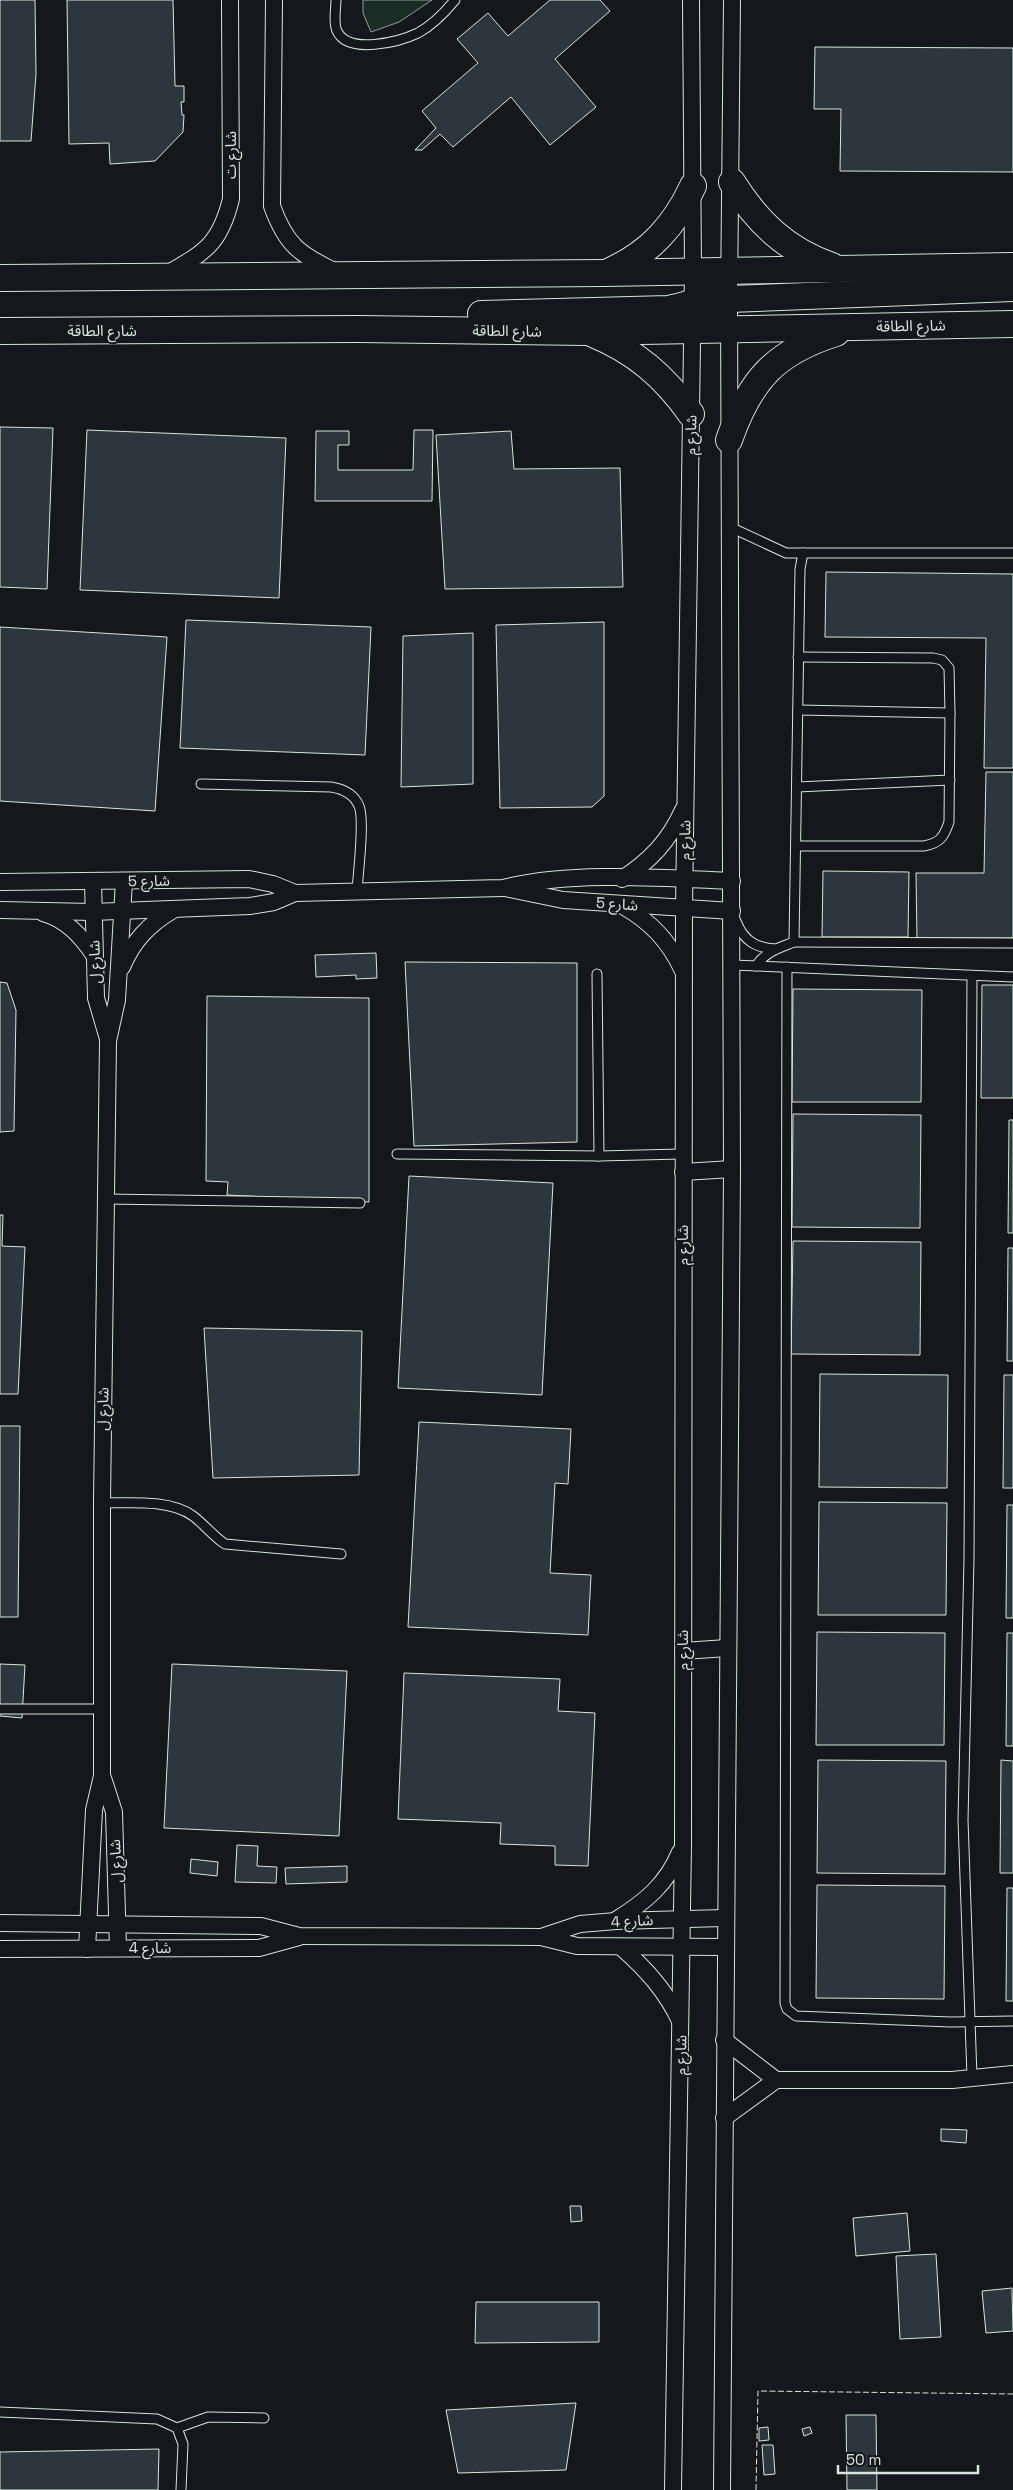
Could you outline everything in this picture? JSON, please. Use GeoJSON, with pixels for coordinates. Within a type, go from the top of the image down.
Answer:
{"type":"FeatureCollection","features":[{"type":"Feature","properties":{"kind":"main road"},"geometry":{"type":"LineString","coordinates":[[732,182],[747,207],[766,228],[789,246],[815,260],[842,270]]}},
{"type":"Feature","properties":{"kind":"main road"},"geometry":{"type":"LineString","coordinates":[[604,273],[628,263],[649,248],[677,216],[693,186]]}},
{"type":"Feature","properties":{"kind":"main road"},"geometry":{"type":"LineString","coordinates":[[0,278],[604,273],[1013,266]]}},
{"type":"Feature","properties":{"kind":"main road"},"geometry":{"type":"LineString","coordinates":[[692,317],[729,271]]}},
{"type":"Feature","properties":{"kind":"main road"},"geometry":{"type":"LineString","coordinates":[[358,329],[487,313],[668,309],[692,317],[704,313],[729,299],[1013,288]]}},
{"type":"Feature","properties":{"kind":"main road","name":"شارع الطاقة"},"geometry":{"type":"LineString","coordinates":[[0,331],[358,329],[587,332],[692,317],[730,328],[1013,324]]}},
{"type":"Feature","properties":{"kind":"main road"},"geometry":{"type":"LineString","coordinates":[[729,440],[740,408],[756,383],[777,361],[803,345],[858,326]]}},
{"type":"Feature","properties":{"kind":"main road"},"geometry":{"type":"LineString","coordinates":[[587,332],[628,351],[646,364],[663,379],[691,414]]}},
{"type":"Feature","properties":{"kind":"street","name":"شارع ت"},"geometry":{"type":"LineString","coordinates":[[161,277],[194,258],[211,244],[226,222],[231,199],[230,0]]}},
{"type":"Feature","properties":{"kind":"street"},"geometry":{"type":"LineString","coordinates":[[274,0],[272,206],[280,227],[307,258],[342,275]]}},
{"type":"Feature","properties":{"kind":"street","name":"شارع م"},"geometry":{"type":"LineString","coordinates":[[673,2490],[682,2024],[680,1918],[683,1845],[682,1154],[693,271],[691,0]]}},
{"type":"Feature","properties":{"kind":"street"},"geometry":{"type":"LineString","coordinates":[[722,2490],[724,1918],[732,1169],[729,271],[732,182],[732,0]]}},
{"type":"Feature","properties":{"kind":"street"},"geometry":{"type":"LineString","coordinates":[[622,879],[643,865],[661,847],[675,827],[685,804]]}},
{"type":"Feature","properties":{"kind":"street","name":"شارع 5"},"geometry":{"type":"LineString","coordinates":[[0,882],[250,879],[273,884],[296,893]]}},
{"type":"Feature","properties":{"kind":"street","name":"شارع 5"},"geometry":{"type":"LineString","coordinates":[[0,910],[92,912],[250,906],[274,902],[296,893],[503,888],[547,880],[684,879],[732,881]]}},
{"type":"Feature","properties":{"kind":"street","name":"شارع ل"},"geometry":{"type":"LineString","coordinates":[[93,881],[92,912],[96,998],[108,1041]]}},
{"type":"Feature","properties":{"kind":"street","name":"شارع ل"},"geometry":{"type":"LineString","coordinates":[[86,1949],[94,1810],[102,1776],[102,1502],[108,1041],[117,1000],[120,971],[124,881]]}},
{"type":"Feature","properties":{"kind":"street","name":"شارع 5"},"geometry":{"type":"LineString","coordinates":[[503,888],[548,898],[732,911]]}},
{"type":"Feature","properties":{"kind":"street"},"geometry":{"type":"LineString","coordinates":[[621,904],[642,917],[660,933],[674,952],[685,974]]}},
{"type":"Feature","properties":{"kind":"street"},"geometry":{"type":"LineString","coordinates":[[120,971],[128,951],[141,934],[157,919],[176,908]]}},
{"type":"Feature","properties":{"kind":"street"},"geometry":{"type":"LineString","coordinates":[[28,910],[48,915],[67,924],[82,938],[94,956]]}},
{"type":"Feature","properties":{"kind":"street"},"geometry":{"type":"LineString","coordinates":[[683,1172],[732,1169]]}},
{"type":"Feature","properties":{"kind":"street"},"geometry":{"type":"LineString","coordinates":[[683,1651],[727,1648]]}},
{"type":"Feature","properties":{"kind":"street","name":"شارع ل"},"geometry":{"type":"LineString","coordinates":[[102,1776],[114,1812],[119,1923],[118,1948]]}},
{"type":"Feature","properties":{"kind":"street"},"geometry":{"type":"LineString","coordinates":[[616,1921],[650,1897],[664,1882],[675,1864],[683,1845]]}},
{"type":"Feature","properties":{"kind":"street","name":"شارع 4"},"geometry":{"type":"LineString","coordinates":[[541,1937],[580,1924],[680,1918],[724,1918]]}},
{"type":"Feature","properties":{"kind":"street","name":"شارع 4"},"geometry":{"type":"LineString","coordinates":[[0,1923],[88,1922],[261,1926],[299,1936],[541,1937],[577,1946],[724,1947]]}},
{"type":"Feature","properties":{"kind":"street","name":"شارع 4"},"geometry":{"type":"LineString","coordinates":[[0,1949],[259,1948],[299,1936]]}},
{"type":"Feature","properties":{"kind":"street"},"geometry":{"type":"LineString","coordinates":[[621,1947],[651,1975],[663,1990],[682,2024]]}},
{"type":"Feature","properties":{"kind":"street"},"geometry":{"type":"LineString","coordinates":[[724,2040],[776,2080]]}},
{"type":"Feature","properties":{"kind":"street"},"geometry":{"type":"LineString","coordinates":[[724,2118],[776,2080],[952,2080],[1013,2074]]}},
{"type":"Feature","properties":{"kind":"lane"},"geometry":{"type":"LineString","coordinates":[[336,0],[336,30],[343,39],[354,46],[386,42],[418,32],[456,0]]}},
{"type":"Feature","properties":{"kind":"lane"},"geometry":{"type":"LineString","coordinates":[[730,527],[786,553],[1013,553]]}},
{"type":"Feature","properties":{"kind":"lane"},"geometry":{"type":"LineString","coordinates":[[794,942],[800,569],[803,553]]}},
{"type":"Feature","properties":{"kind":"lane"},"geometry":{"type":"LineString","coordinates":[[796,846],[924,846],[936,844],[945,836],[949,822],[950,780],[948,668],[942,660],[933,658],[798,657]]}},
{"type":"Feature","properties":{"kind":"lane"},"geometry":{"type":"LineString","coordinates":[[798,710],[950,713]]}},
{"type":"Feature","properties":{"kind":"lane"},"geometry":{"type":"LineString","coordinates":[[796,788],[950,780]]}},
{"type":"Feature","properties":{"kind":"lane"},"geometry":{"type":"LineString","coordinates":[[201,784],[331,787],[351,794],[361,812],[357,892]]}},
{"type":"Feature","properties":{"kind":"lane"},"geometry":{"type":"LineString","coordinates":[[732,911],[741,935],[767,948],[776,949]]}},
{"type":"Feature","properties":{"kind":"lane"},"geometry":{"type":"LineString","coordinates":[[756,966],[762,957],[794,942],[1013,943]]}},
{"type":"Feature","properties":{"kind":"lane"},"geometry":{"type":"LineString","coordinates":[[732,965],[972,977],[1013,977]]}},
{"type":"Feature","properties":{"kind":"lane"},"geometry":{"type":"LineString","coordinates":[[787,967],[785,2003],[787,2009],[796,2016],[951,2022],[1013,2022]]}},
{"type":"Feature","properties":{"kind":"lane"},"geometry":{"type":"LineString","coordinates":[[597,974],[599,1156]]}},
{"type":"Feature","properties":{"kind":"lane"},"geometry":{"type":"LineString","coordinates":[[972,977],[969,1559],[963,1820],[972,2077]]}},
{"type":"Feature","properties":{"kind":"lane"},"geometry":{"type":"LineString","coordinates":[[397,1154],[599,1156],[682,1154]]}},
{"type":"Feature","properties":{"kind":"lane"},"geometry":{"type":"LineString","coordinates":[[106,1199],[360,1203]]}},
{"type":"Feature","properties":{"kind":"lane"},"geometry":{"type":"LineString","coordinates":[[102,1502],[157,1503],[191,1515],[212,1536],[225,1544],[341,1554]]}},
{"type":"Feature","properties":{"kind":"lane"},"geometry":{"type":"LineString","coordinates":[[0,1709],[102,1709]]}},
{"type":"Feature","properties":{"kind":"lane"},"geometry":{"type":"LineString","coordinates":[[0,2412],[158,2419],[177,2428],[208,2417],[264,2418]]}},
{"type":"Feature","properties":{"kind":"lane"},"geometry":{"type":"LineString","coordinates":[[177,2428],[182,2444],[181,2490]]}},
{"type":"Feature","properties":{"kind":"green space"},"geometry":{"type":"Polygon","coordinates":[[[363,0],[432,0],[399,22],[371,32],[363,13],[363,0]]]}},
{"type":"Feature","properties":{"kind":"building"},"geometry":{"type":"Polygon","coordinates":[[[0,0],[35,0],[36,74],[31,141],[0,141],[0,0]]]}},
{"type":"Feature","properties":{"kind":"building"},"geometry":{"type":"Polygon","coordinates":[[[67,0],[173,0],[175,86],[184,86],[184,102],[181,102],[182,115],[184,115],[183,132],[155,161],[110,164],[109,143],[69,144],[67,0]]]}},
{"type":"Feature","properties":{"kind":"building"},"geometry":{"type":"Polygon","coordinates":[[[550,0],[600,0],[610,11],[555,59],[596,107],[550,145],[511,97],[453,147],[440,134],[422,150],[415,150],[436,128],[422,111],[478,63],[457,39],[488,13],[508,36],[550,0]]]}},
{"type":"Feature","properties":{"kind":"building"},"geometry":{"type":"Polygon","coordinates":[[[815,47],[1013,48],[1013,172],[840,171],[841,109],[814,109],[815,47]]]}},
{"type":"Feature","properties":{"kind":"building"},"geometry":{"type":"Polygon","coordinates":[[[0,427],[53,428],[47,589],[0,587],[0,427]]]}},
{"type":"Feature","properties":{"kind":"building"},"geometry":{"type":"Polygon","coordinates":[[[87,430],[286,438],[279,598],[80,590],[87,430]]]}},
{"type":"Feature","properties":{"kind":"building"},"geometry":{"type":"Polygon","coordinates":[[[414,430],[433,430],[432,501],[315,501],[316,431],[349,431],[349,445],[338,445],[338,470],[413,470],[414,430]]]}},
{"type":"Feature","properties":{"kind":"building"},"geometry":{"type":"Polygon","coordinates":[[[511,431],[514,469],[620,468],[623,587],[445,589],[436,435],[511,431]]]}},
{"type":"Feature","properties":{"kind":"building"},"geometry":{"type":"Polygon","coordinates":[[[826,572],[1013,574],[1013,768],[984,768],[986,638],[825,637],[826,572]]]}},
{"type":"Feature","properties":{"kind":"building"},"geometry":{"type":"Polygon","coordinates":[[[186,620],[371,627],[365,755],[180,748],[186,620]]]}},
{"type":"Feature","properties":{"kind":"building"},"geometry":{"type":"Polygon","coordinates":[[[604,622],[604,796],[592,807],[500,808],[496,625],[604,622]]]}},
{"type":"Feature","properties":{"kind":"building"},"geometry":{"type":"Polygon","coordinates":[[[0,627],[167,637],[155,811],[0,801],[0,627]]]}},
{"type":"Feature","properties":{"kind":"building"},"geometry":{"type":"Polygon","coordinates":[[[473,633],[473,784],[401,787],[403,636],[473,633]]]}},
{"type":"Feature","properties":{"kind":"building"},"geometry":{"type":"Polygon","coordinates":[[[986,772],[1013,772],[1013,938],[917,938],[916,873],[984,873],[986,772]]]}},
{"type":"Feature","properties":{"kind":"building"},"geometry":{"type":"Polygon","coordinates":[[[823,871],[909,872],[908,937],[822,937],[823,871]]]}},
{"type":"Feature","properties":{"kind":"building"},"geometry":{"type":"Polygon","coordinates":[[[376,953],[377,978],[356,979],[356,975],[316,977],[315,955],[376,953]]]}},
{"type":"Feature","properties":{"kind":"building"},"geometry":{"type":"Polygon","coordinates":[[[405,962],[577,963],[577,1142],[414,1146],[405,962]]]}},
{"type":"Feature","properties":{"kind":"building"},"geometry":{"type":"Polygon","coordinates":[[[0,982],[7,983],[16,1010],[14,1131],[0,1132],[0,982]]]}},
{"type":"Feature","properties":{"kind":"building"},"geometry":{"type":"Polygon","coordinates":[[[982,985],[1013,985],[1013,1098],[981,1098],[982,985]]]}},
{"type":"Feature","properties":{"kind":"building"},"geometry":{"type":"Polygon","coordinates":[[[793,989],[922,990],[921,1102],[792,1102],[793,989]]]}},
{"type":"Feature","properties":{"kind":"building"},"geometry":{"type":"Polygon","coordinates":[[[207,996],[369,998],[369,1202],[227,1195],[228,1182],[206,1181],[207,996]]]}},
{"type":"Feature","properties":{"kind":"building"},"geometry":{"type":"Polygon","coordinates":[[[793,1114],[921,1115],[920,1228],[792,1227],[793,1114]]]}},
{"type":"Feature","properties":{"kind":"building"},"geometry":{"type":"Polygon","coordinates":[[[1009,1120],[1013,1120],[1013,1233],[1008,1233],[1009,1120]]]}},
{"type":"Feature","properties":{"kind":"building"},"geometry":{"type":"Polygon","coordinates":[[[409,1176],[553,1183],[542,1395],[398,1388],[409,1176]]]}},
{"type":"Feature","properties":{"kind":"building"},"geometry":{"type":"Polygon","coordinates":[[[0,1215],[3,1215],[2,1246],[25,1247],[18,1394],[0,1394],[0,1215]]]}},
{"type":"Feature","properties":{"kind":"building"},"geometry":{"type":"Polygon","coordinates":[[[793,1241],[921,1242],[920,1355],[791,1354],[793,1241]]]}},
{"type":"Feature","properties":{"kind":"building"},"geometry":{"type":"Polygon","coordinates":[[[1008,1248],[1013,1248],[1013,1361],[1007,1361],[1008,1248]]]}},
{"type":"Feature","properties":{"kind":"building"},"geometry":{"type":"Polygon","coordinates":[[[204,1328],[362,1331],[359,1475],[213,1478],[204,1328]]]}},
{"type":"Feature","properties":{"kind":"building"},"geometry":{"type":"Polygon","coordinates":[[[820,1374],[948,1375],[947,1488],[819,1487],[820,1374]]]}},
{"type":"Feature","properties":{"kind":"building"},"geometry":{"type":"Polygon","coordinates":[[[1004,1375],[1013,1375],[1013,1488],[1003,1488],[1004,1375]]]}},
{"type":"Feature","properties":{"kind":"building"},"geometry":{"type":"Polygon","coordinates":[[[419,1422],[571,1429],[568,1484],[555,1483],[550,1573],[591,1575],[588,1635],[408,1627],[419,1422]]]}},
{"type":"Feature","properties":{"kind":"building"},"geometry":{"type":"Polygon","coordinates":[[[0,1426],[20,1426],[18,1617],[0,1617],[0,1426]]]}},
{"type":"Feature","properties":{"kind":"building"},"geometry":{"type":"Polygon","coordinates":[[[819,1502],[947,1503],[946,1615],[818,1615],[819,1502]]]}},
{"type":"Feature","properties":{"kind":"building"},"geometry":{"type":"Polygon","coordinates":[[[1007,1505],[1013,1505],[1013,1618],[1006,1618],[1007,1505]]]}},
{"type":"Feature","properties":{"kind":"building"},"geometry":{"type":"Polygon","coordinates":[[[817,1632],[945,1633],[944,1745],[816,1745],[817,1632]]]}},
{"type":"Feature","properties":{"kind":"building"},"geometry":{"type":"Polygon","coordinates":[[[1007,1633],[1013,1633],[1013,1746],[1006,1746],[1007,1633]]]}},
{"type":"Feature","properties":{"kind":"building"},"geometry":{"type":"Polygon","coordinates":[[[0,1664],[25,1665],[22,1718],[0,1716],[0,1664]]]}},
{"type":"Feature","properties":{"kind":"building"},"geometry":{"type":"Polygon","coordinates":[[[172,1664],[347,1671],[339,1836],[164,1828],[172,1664]]]}},
{"type":"Feature","properties":{"kind":"building"},"geometry":{"type":"Polygon","coordinates":[[[404,1673],[560,1679],[558,1711],[595,1713],[588,1866],[555,1865],[555,1846],[500,1844],[501,1823],[398,1819],[404,1673]]]}},
{"type":"Feature","properties":{"kind":"building"},"geometry":{"type":"Polygon","coordinates":[[[818,1760],[946,1761],[945,1874],[817,1873],[818,1760]]]}},
{"type":"Feature","properties":{"kind":"building"},"geometry":{"type":"Polygon","coordinates":[[[1001,1760],[1013,1761],[1013,1873],[1000,1873],[1001,1760]]]}},
{"type":"Feature","properties":{"kind":"building"},"geometry":{"type":"Polygon","coordinates":[[[237,1845],[258,1846],[257,1866],[277,1867],[276,1883],[235,1882],[237,1845]]]}},
{"type":"Feature","properties":{"kind":"building"},"geometry":{"type":"Polygon","coordinates":[[[191,1859],[218,1862],[217,1876],[190,1873],[191,1859]]]}},
{"type":"Feature","properties":{"kind":"building"},"geometry":{"type":"Polygon","coordinates":[[[347,1866],[347,1882],[286,1884],[285,1868],[347,1866]]]}},
{"type":"Feature","properties":{"kind":"building"},"geometry":{"type":"Polygon","coordinates":[[[817,1885],[945,1886],[944,1999],[816,1998],[817,1885]]]}},
{"type":"Feature","properties":{"kind":"building"},"geometry":{"type":"Polygon","coordinates":[[[1007,1888],[1013,1888],[1013,2001],[1006,2001],[1007,1888]]]}},
{"type":"Feature","properties":{"kind":"building"},"geometry":{"type":"Polygon","coordinates":[[[941,2129],[967,2130],[966,2143],[941,2141],[941,2129]]]}},
{"type":"Feature","properties":{"kind":"building"},"geometry":{"type":"Polygon","coordinates":[[[570,2206],[581,2206],[582,2221],[571,2222],[570,2206]]]}},
{"type":"Feature","properties":{"kind":"building"},"geometry":{"type":"Polygon","coordinates":[[[907,2213],[910,2251],[856,2256],[853,2218],[907,2213]]]}},
{"type":"Feature","properties":{"kind":"building"},"geometry":{"type":"Polygon","coordinates":[[[936,2254],[941,2337],[900,2339],[896,2256],[936,2254]]]}},
{"type":"Feature","properties":{"kind":"building"},"geometry":{"type":"Polygon","coordinates":[[[1012,2288],[1013,2331],[986,2333],[982,2291],[1012,2288]]]}},
{"type":"Feature","properties":{"kind":"building"},"geometry":{"type":"Polygon","coordinates":[[[476,2302],[599,2302],[599,2342],[475,2343],[476,2302]]]}},
{"type":"Feature","properties":{"kind":"building"},"geometry":{"type":"Polygon","coordinates":[[[576,2403],[566,2470],[458,2473],[446,2410],[576,2403]]]}},
{"type":"Feature","properties":{"kind":"building"},"geometry":{"type":"Polygon","coordinates":[[[846,2415],[876,2415],[877,2490],[847,2490],[846,2415]]]}},
{"type":"Feature","properties":{"kind":"building"},"geometry":{"type":"Polygon","coordinates":[[[768,2427],[769,2440],[759,2441],[759,2428],[768,2427]]]}},
{"type":"Feature","properties":{"kind":"building"},"geometry":{"type":"Polygon","coordinates":[[[810,2427],[812,2433],[804,2436],[802,2429],[810,2427]]]}},
{"type":"Feature","properties":{"kind":"building"},"geometry":{"type":"Polygon","coordinates":[[[762,2445],[773,2445],[775,2474],[764,2475],[762,2445]]]}},
{"type":"Feature","properties":{"kind":"building"},"geometry":{"type":"Polygon","coordinates":[[[159,2449],[158,2490],[0,2490],[0,2452],[159,2449]]]}},
{"type":"Feature","properties":{"kind":"fence"},"geometry":{"type":"LineString","coordinates":[[756,2490],[758,2391],[1013,2394]]}}]}
